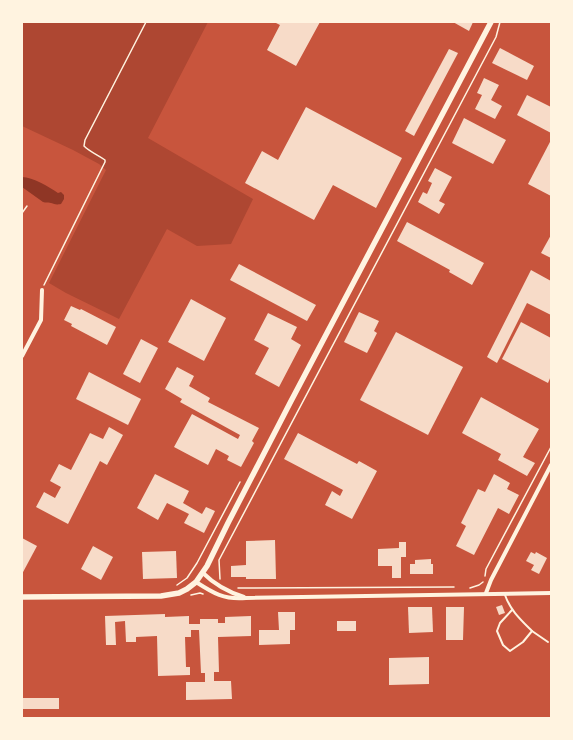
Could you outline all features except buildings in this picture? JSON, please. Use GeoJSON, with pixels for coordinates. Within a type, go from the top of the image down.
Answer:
{"type":"FeatureCollection","features":[{"type":"Feature","properties":{"kind":"street"},"geometry":{"type":"LineString","coordinates":[[22,597],[161,596],[179,593],[196,582],[208,566],[228,523],[290,403],[491,22]]}},
{"type":"Feature","properties":{"kind":"street"},"geometry":{"type":"LineString","coordinates":[[22,356],[41,320],[42,290]]}},
{"type":"Feature","properties":{"kind":"street"},"geometry":{"type":"LineString","coordinates":[[486,593],[491,580],[551,465]]}},
{"type":"Feature","properties":{"kind":"street"},"geometry":{"type":"LineString","coordinates":[[203,573],[211,581],[226,591],[246,598]]}},
{"type":"Feature","properties":{"kind":"street"},"geometry":{"type":"LineString","coordinates":[[196,582],[212,592],[231,598],[551,593]]}},
{"type":"Feature","properties":{"kind":"lane"},"geometry":{"type":"LineString","coordinates":[[504,593],[512,610],[532,631],[548,642]]}},
{"type":"Feature","properties":{"kind":"lane"},"geometry":{"type":"LineString","coordinates":[[512,610],[500,623],[497,631],[503,645],[510,651],[523,642],[532,631]]}},
{"type":"Feature","properties":{"kind":"path"},"geometry":{"type":"LineString","coordinates":[[45,282],[105,162],[105,160],[84,146],[85,140],[146,22]]}},
{"type":"Feature","properties":{"kind":"path"},"geometry":{"type":"LineString","coordinates":[[220,580],[219,560],[496,37],[500,22]]}},
{"type":"Feature","properties":{"kind":"path"},"geometry":{"type":"LineString","coordinates":[[22,213],[27,206]]}},
{"type":"Feature","properties":{"kind":"path"},"geometry":{"type":"LineString","coordinates":[[465,588],[479,585],[484,579],[486,569],[551,447]]}},
{"type":"Feature","properties":{"kind":"path"},"geometry":{"type":"LineString","coordinates":[[173,587],[187,578],[197,563]]}},
{"type":"Feature","properties":{"kind":"path"},"geometry":{"type":"LineString","coordinates":[[238,588],[459,588]]}},
{"type":"Feature","properties":{"kind":"shaded area"},"geometry":{"type":"Polygon","coordinates":[[[22,22],[208,22],[148,138],[253,199],[231,244],[197,246],[167,229],[119,319],[49,283],[106,170],[99,164],[73,150],[22,126],[22,22]]]}},
{"type":"Feature","properties":{"kind":"shaded area"},"geometry":{"type":"Polygon","coordinates":[[[22,177],[36,180],[58,193],[61,192],[64,195],[64,199],[61,204],[43,202],[22,187],[22,177]]]}}]}
